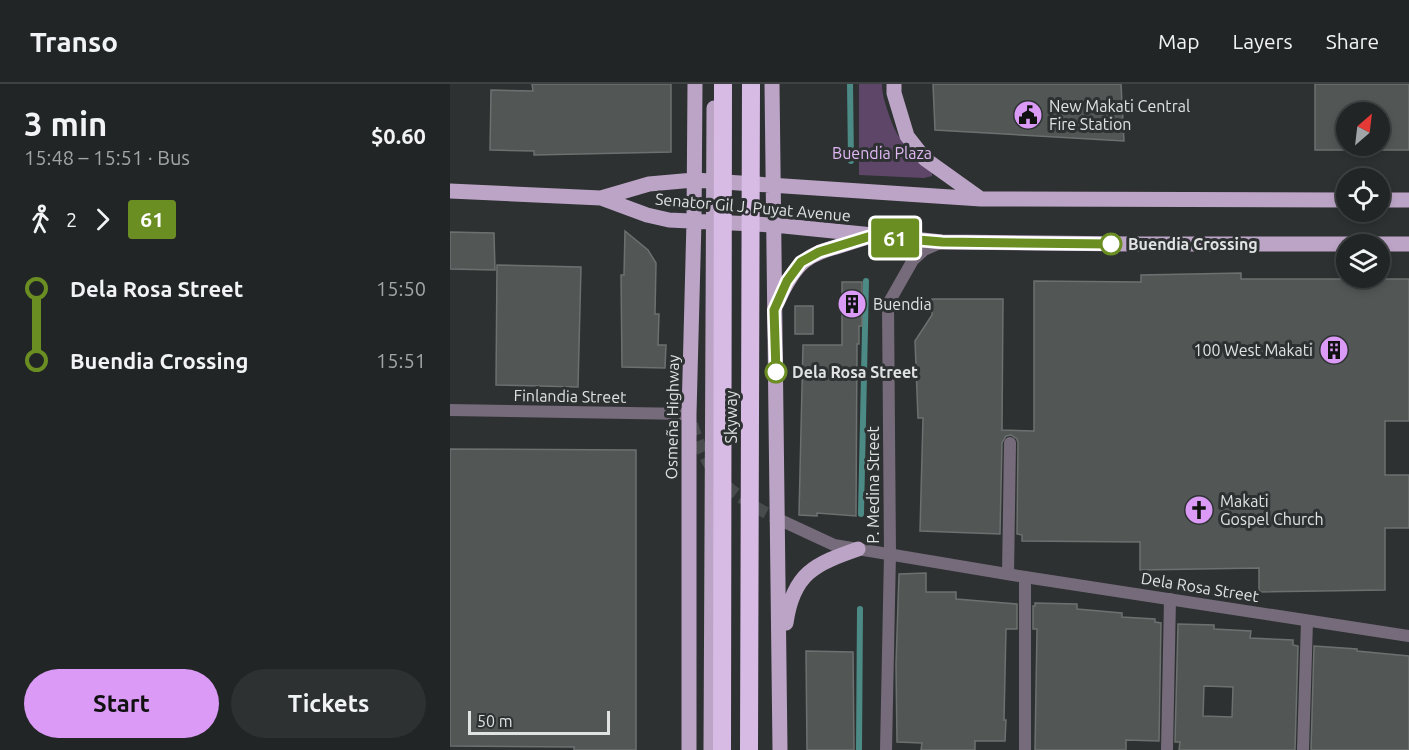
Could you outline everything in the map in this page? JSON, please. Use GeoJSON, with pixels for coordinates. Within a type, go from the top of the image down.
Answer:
{"type":"FeatureCollection","features":[{"type":"Feature","properties":{"kind":"highway","name":"Skyway"},"geometry":{"type":"LineString","coordinates":[[722,750],[723,84]]}},
{"type":"Feature","properties":{"kind":"highway","name":"Skyway"},"geometry":{"type":"LineString","coordinates":[[749,750],[751,84]]}},
{"type":"Feature","properties":{"kind":"main road","name":"Osmeña Highway"},"geometry":{"type":"LineString","coordinates":[[689,750],[689,414],[695,84]]}},
{"type":"Feature","properties":{"kind":"main road"},"geometry":{"type":"LineString","coordinates":[[711,750],[714,84]]}},
{"type":"Feature","properties":{"kind":"main road"},"geometry":{"type":"LineString","coordinates":[[755,750],[757,84]]}},
{"type":"Feature","properties":{"kind":"main road"},"geometry":{"type":"LineString","coordinates":[[772,84],[780,750]]}},
{"type":"Feature","properties":{"kind":"main road"},"geometry":{"type":"LineString","coordinates":[[894,84],[894,93],[907,136],[925,159],[981,199]]}},
{"type":"Feature","properties":{"kind":"main road","name":"Senator Gil J. Puyat Avenue"},"geometry":{"type":"LineString","coordinates":[[601,198],[649,184],[694,180],[981,199],[1336,200]]}},
{"type":"Feature","properties":{"kind":"main road","name":"Senator Gil J. Puyat Avenue"},"geometry":{"type":"LineString","coordinates":[[450,191],[601,198],[647,215],[669,220],[774,225],[942,242],[1409,243]]}},
{"type":"Feature","properties":{"kind":"main road"},"geometry":{"type":"LineString","coordinates":[[1390,200],[1409,200]]}},
{"type":"Feature","properties":{"kind":"main road"},"geometry":{"type":"LineString","coordinates":[[774,310],[787,281],[801,262],[819,252],[871,236]]}},
{"type":"Feature","properties":{"kind":"main road"},"geometry":{"type":"LineString","coordinates":[[780,661],[788,605],[798,586],[810,571],[823,561],[858,549]]}},
{"type":"Feature","properties":{"kind":"street","name":"P. Medina Street"},"geometry":{"type":"LineString","coordinates":[[886,750],[890,554],[888,304],[913,260],[924,250],[942,242]]}},
{"type":"Feature","properties":{"kind":"street","name":"Finlandia Street"},"geometry":{"type":"LineString","coordinates":[[450,410],[689,414]]}},
{"type":"Feature","properties":{"kind":"street"},"geometry":{"type":"LineString","coordinates":[[1008,574],[1010,443]]}},
{"type":"Feature","properties":{"kind":"street","name":"Dela Rosa Street"},"geometry":{"type":"LineString","coordinates":[[778,519],[834,545],[1409,636]]}},
{"type":"Feature","properties":{"kind":"street"},"geometry":{"type":"LineString","coordinates":[[1025,577],[1025,750]]}},
{"type":"Feature","properties":{"kind":"street"},"geometry":{"type":"LineString","coordinates":[[1167,750],[1170,599]]}},
{"type":"Feature","properties":{"kind":"street"},"geometry":{"type":"LineString","coordinates":[[1303,750],[1307,621]]}},
{"type":"Feature","properties":{"kind":"green space","name":"Buendia Plaza"},"geometry":{"type":"Polygon","coordinates":[[[859,84],[882,84],[885,102],[895,130],[910,151],[932,169],[932,176],[924,178],[859,175],[859,84]]]}},
{"type":"Feature","properties":{"kind":"building"},"geometry":{"type":"Polygon","coordinates":[[[532,84],[671,84],[671,152],[534,155],[534,151],[490,150],[491,90],[533,91],[532,84]]]}},
{"type":"Feature","properties":{"kind":"building","name":"New Makati Central Fire Station"},"geometry":{"type":"Polygon","coordinates":[[[933,84],[1121,84],[1124,141],[935,130],[933,84]]]}},
{"type":"Feature","properties":{"kind":"building"},"geometry":{"type":"Polygon","coordinates":[[[1315,84],[1409,84],[1409,150],[1390,150],[1390,102],[1336,102],[1336,150],[1315,150],[1315,84]]]}},
{"type":"Feature","properties":{"kind":"building"},"geometry":{"type":"Polygon","coordinates":[[[625,231],[648,250],[656,263],[655,314],[659,314],[658,345],[666,345],[665,368],[622,367],[621,275],[624,275],[625,231]]]}},
{"type":"Feature","properties":{"kind":"building"},"geometry":{"type":"Polygon","coordinates":[[[450,232],[494,233],[495,270],[450,269],[450,232]]]}},
{"type":"Feature","properties":{"kind":"building"},"geometry":{"type":"Polygon","coordinates":[[[497,265],[581,267],[578,387],[496,385],[497,265]]]}},
{"type":"Feature","properties":{"kind":"building"},"geometry":{"type":"Polygon","coordinates":[[[1241,273],[1241,279],[1336,279],[1336,288],[1390,288],[1390,279],[1409,279],[1409,421],[1385,421],[1385,475],[1409,475],[1409,528],[1385,528],[1385,590],[1259,592],[1259,568],[1140,570],[1140,542],[1022,541],[1022,535],[1017,534],[1018,443],[1017,439],[1011,435],[1006,436],[1002,443],[1000,534],[920,531],[923,418],[918,418],[915,341],[932,315],[932,299],[1003,299],[1002,430],[1034,431],[1034,281],[1141,282],[1141,275],[1241,273]]]}},
{"type":"Feature","properties":{"kind":"building"},"geometry":{"type":"Polygon","coordinates":[[[842,282],[862,282],[862,326],[859,326],[859,344],[857,344],[856,516],[817,513],[817,516],[799,515],[803,345],[842,345],[842,282]]]}},
{"type":"Feature","properties":{"kind":"building"},"geometry":{"type":"Polygon","coordinates":[[[795,306],[813,306],[813,334],[795,334],[795,306]]]}},
{"type":"Feature","properties":{"kind":"building"},"geometry":{"type":"Polygon","coordinates":[[[450,449],[636,450],[636,750],[450,746],[450,449]]]}},
{"type":"Feature","properties":{"kind":"building"},"geometry":{"type":"Polygon","coordinates":[[[926,573],[926,592],[956,592],[956,599],[1017,604],[1017,629],[1006,629],[1005,741],[975,741],[975,750],[921,750],[922,743],[897,742],[896,664],[899,574],[926,573]]]}},
{"type":"Feature","properties":{"kind":"building"},"geometry":{"type":"Polygon","coordinates":[[[1035,603],[1077,604],[1077,609],[1122,613],[1122,617],[1155,619],[1155,622],[1161,623],[1159,741],[1126,740],[1126,750],[1035,750],[1037,629],[1033,629],[1033,606],[1035,603]]]}},
{"type":"Feature","properties":{"kind":"building"},"geometry":{"type":"Polygon","coordinates":[[[1178,624],[1214,625],[1214,629],[1251,631],[1250,638],[1293,640],[1293,645],[1298,646],[1295,750],[1179,750],[1180,742],[1175,742],[1178,624]],[[1204,686],[1203,716],[1232,717],[1233,687],[1204,686]]]}},
{"type":"Feature","properties":{"kind":"building"},"geometry":{"type":"Polygon","coordinates":[[[1314,646],[1409,656],[1409,750],[1311,750],[1314,646]]]}},
{"type":"Feature","properties":{"kind":"building"},"geometry":{"type":"Polygon","coordinates":[[[806,651],[853,652],[854,750],[807,750],[806,651]]]}},
{"type":"Feature","properties":{"kind":"waterway"},"geometry":{"type":"LineString","coordinates":[[850,84],[851,161]]}},
{"type":"Feature","properties":{"kind":"waterway"},"geometry":{"type":"LineString","coordinates":[[861,514],[866,281]]}},
{"type":"Feature","properties":{"kind":"waterway"},"geometry":{"type":"LineString","coordinates":[[859,750],[860,609]]}},
{"type":"Feature","properties":{"kind":"tunnel"},"geometry":{"type":"LineString","coordinates":[[692,424],[705,457],[723,482],[747,501],[778,519]]}},
{"type":"Feature","properties":{"kind":"bus line","name":"61"},"geometry":{"type":"LineString","coordinates":[[776,372],[774,310],[787,281],[801,262],[819,252],[871,236],[942,242],[1111,244]]}},
{"type":"Feature","properties":{"kind":"place","name":"New Makati Central Fire Station"},"geometry":{"type":"Point","coordinates":[1028,115]}},
{"type":"Feature","properties":{"kind":"place","name":"Buendia Crossing"},"geometry":{"type":"Point","coordinates":[1111,244]}},
{"type":"Feature","properties":{"kind":"place","name":"Buendia"},"geometry":{"type":"Point","coordinates":[852,304]}},
{"type":"Feature","properties":{"kind":"place","name":"100 West Makati"},"geometry":{"type":"Point","coordinates":[1334,350]}},
{"type":"Feature","properties":{"kind":"place","name":"Dela Rosa Street"},"geometry":{"type":"Point","coordinates":[776,372]}},
{"type":"Feature","properties":{"kind":"place","name":"Makati Gospel Church"},"geometry":{"type":"Point","coordinates":[1199,510]}}]}
